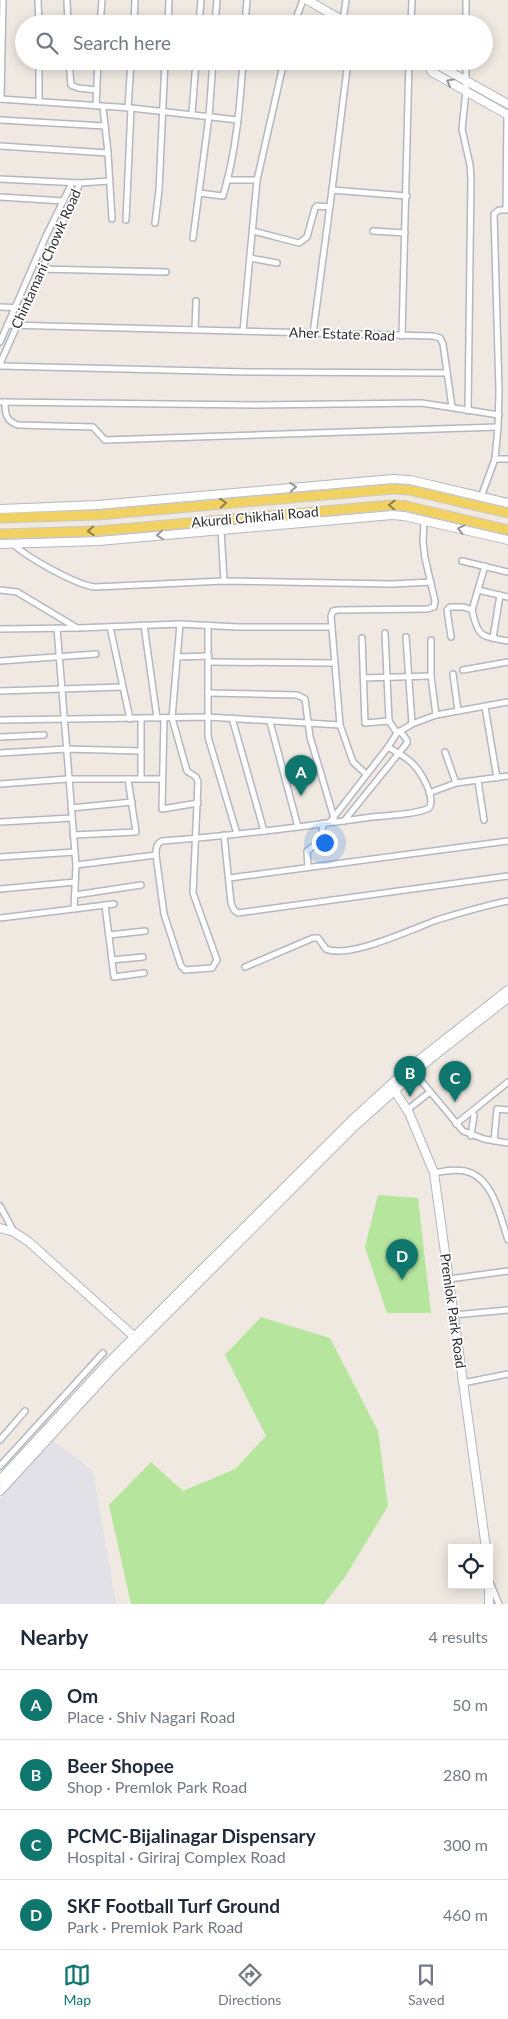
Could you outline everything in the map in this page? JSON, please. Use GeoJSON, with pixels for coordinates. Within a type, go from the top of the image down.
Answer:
{"type":"FeatureCollection","features":[{"type":"Feature","properties":{"kind":"main road","name":"Akurdi Chikhali Road"},"geometry":{"type":"LineString","coordinates":[[0,518],[98,515],[392,489],[408,490],[508,513]]}},
{"type":"Feature","properties":{"kind":"main road","name":"Akurdi Chikhali Road"},"geometry":{"type":"LineString","coordinates":[[0,534],[98,531],[392,505],[406,506],[508,530]]}},
{"type":"Feature","properties":{"kind":"street"},"geometry":{"type":"LineString","coordinates":[[3,0],[0,99],[130,108],[238,120]]}},
{"type":"Feature","properties":{"kind":"street"},"geometry":{"type":"LineString","coordinates":[[38,0],[39,15]]}},
{"type":"Feature","properties":{"kind":"street"},"geometry":{"type":"LineString","coordinates":[[67,0],[68,15]]}},
{"type":"Feature","properties":{"kind":"street"},"geometry":{"type":"LineString","coordinates":[[101,15],[102,0]]}},
{"type":"Feature","properties":{"kind":"street"},"geometry":{"type":"LineString","coordinates":[[135,15],[136,0]]}},
{"type":"Feature","properties":{"kind":"street"},"geometry":{"type":"LineString","coordinates":[[168,15],[169,0]]}},
{"type":"Feature","properties":{"kind":"street"},"geometry":{"type":"LineString","coordinates":[[200,15],[201,0]]}},
{"type":"Feature","properties":{"kind":"street"},"geometry":{"type":"LineString","coordinates":[[216,15],[217,0]]}},
{"type":"Feature","properties":{"kind":"street"},"geometry":{"type":"LineString","coordinates":[[246,15],[247,0]]}},
{"type":"Feature","properties":{"kind":"street"},"geometry":{"type":"LineString","coordinates":[[297,15],[303,0]]}},
{"type":"Feature","properties":{"kind":"street"},"geometry":{"type":"LineString","coordinates":[[307,0],[334,15]]}},
{"type":"Feature","properties":{"kind":"street"},"geometry":{"type":"LineString","coordinates":[[346,0],[346,15]]}},
{"type":"Feature","properties":{"kind":"street"},"geometry":{"type":"LineString","coordinates":[[411,15],[412,0]]}},
{"type":"Feature","properties":{"kind":"street"},"geometry":{"type":"LineString","coordinates":[[466,0],[466,15]]}},
{"type":"Feature","properties":{"kind":"street"},"geometry":{"type":"LineString","coordinates":[[39,70],[39,102]]}},
{"type":"Feature","properties":{"kind":"street"},"geometry":{"type":"LineString","coordinates":[[69,70],[70,84],[78,88],[96,90]]}},
{"type":"Feature","properties":{"kind":"street"},"geometry":{"type":"LineString","coordinates":[[96,106],[97,70]]}},
{"type":"Feature","properties":{"kind":"street"},"geometry":{"type":"LineString","coordinates":[[126,220],[131,70]]}},
{"type":"Feature","properties":{"kind":"street"},"geometry":{"type":"LineString","coordinates":[[156,223],[159,199],[165,70]]}},
{"type":"Feature","properties":{"kind":"street"},"geometry":{"type":"LineString","coordinates":[[192,114],[195,70]]}},
{"type":"Feature","properties":{"kind":"street"},"geometry":{"type":"LineString","coordinates":[[193,238],[209,116],[212,70]]}},
{"type":"Feature","properties":{"kind":"street"},"geometry":{"type":"LineString","coordinates":[[199,193],[223,196],[238,120],[242,70]]}},
{"type":"Feature","properties":{"kind":"street"},"geometry":{"type":"LineString","coordinates":[[243,331],[257,180],[282,70]]}},
{"type":"Feature","properties":{"kind":"street"},"geometry":{"type":"LineString","coordinates":[[313,334],[347,70]]}},
{"type":"Feature","properties":{"kind":"street","name":"Aher Estate Road"},"geometry":{"type":"LineString","coordinates":[[7,325],[402,336],[409,70]]}},
{"type":"Feature","properties":{"kind":"street"},"geometry":{"type":"LineString","coordinates":[[431,70],[508,115],[506,210],[499,210],[494,214],[499,415],[495,459],[481,497]]}},
{"type":"Feature","properties":{"kind":"street"},"geometry":{"type":"LineString","coordinates":[[446,70],[508,104]]}},
{"type":"Feature","properties":{"kind":"street"},"geometry":{"type":"LineString","coordinates":[[466,70],[466,91],[462,129],[471,179],[468,411]]}},
{"type":"Feature","properties":{"kind":"street"},"geometry":{"type":"LineString","coordinates":[[103,107],[112,219]]}},
{"type":"Feature","properties":{"kind":"street"},"geometry":{"type":"LineString","coordinates":[[0,120],[105,126]]}},
{"type":"Feature","properties":{"kind":"street"},"geometry":{"type":"LineString","coordinates":[[0,146],[108,153]]}},
{"type":"Feature","properties":{"kind":"street"},"geometry":{"type":"LineString","coordinates":[[0,179],[72,183],[110,181]]}},
{"type":"Feature","properties":{"kind":"street"},"geometry":{"type":"LineString","coordinates":[[227,180],[257,180]]}},
{"type":"Feature","properties":{"kind":"street","name":"Chintamani Chowk Road"},"geometry":{"type":"LineString","coordinates":[[0,342],[46,236],[72,183]]}},
{"type":"Feature","properties":{"kind":"street","name":"Chintamani Chowk Road"},"geometry":{"type":"LineString","coordinates":[[0,365],[80,183]]}},
{"type":"Feature","properties":{"kind":"street"},"geometry":{"type":"LineString","coordinates":[[332,190],[407,196]]}},
{"type":"Feature","properties":{"kind":"street"},"geometry":{"type":"LineString","coordinates":[[0,197],[64,201]]}},
{"type":"Feature","properties":{"kind":"street"},"geometry":{"type":"LineString","coordinates":[[253,232],[300,243],[307,237],[315,208],[317,206],[330,207]]}},
{"type":"Feature","properties":{"kind":"street"},"geometry":{"type":"LineString","coordinates":[[373,231],[406,232]]}},
{"type":"Feature","properties":{"kind":"street"},"geometry":{"type":"LineString","coordinates":[[250,258],[277,263]]}},
{"type":"Feature","properties":{"kind":"street"},"geometry":{"type":"LineString","coordinates":[[41,269],[166,272]]}},
{"type":"Feature","properties":{"kind":"street"},"geometry":{"type":"LineString","coordinates":[[195,330],[196,301]]}},
{"type":"Feature","properties":{"kind":"street"},"geometry":{"type":"LineString","coordinates":[[0,307],[24,308]]}},
{"type":"Feature","properties":{"kind":"street"},"geometry":{"type":"LineString","coordinates":[[402,336],[433,336],[440,338],[443,344],[452,407]]}},
{"type":"Feature","properties":{"kind":"street"},"geometry":{"type":"LineString","coordinates":[[0,365],[248,372],[447,373]]}},
{"type":"Feature","properties":{"kind":"street"},"geometry":{"type":"LineString","coordinates":[[498,427],[105,440],[93,426],[18,425],[8,419],[2,402],[246,405],[422,403],[499,415]]}},
{"type":"Feature","properties":{"kind":"street"},"geometry":{"type":"LineString","coordinates":[[495,459],[508,459]]}},
{"type":"Feature","properties":{"kind":"street"},"geometry":{"type":"LineString","coordinates":[[0,509],[98,505],[387,479],[410,480],[508,503]]}},
{"type":"Feature","properties":{"kind":"street"},"geometry":{"type":"LineString","coordinates":[[0,544],[99,540],[383,515],[404,516],[424,520],[508,540]]}},
{"type":"Feature","properties":{"kind":"street"},"geometry":{"type":"LineString","coordinates":[[366,774],[353,762],[340,725],[331,616],[333,611],[338,610],[432,609],[435,604],[423,542],[424,520]]}},
{"type":"Feature","properties":{"kind":"street"},"geometry":{"type":"LineString","coordinates":[[221,530],[224,582]]}},
{"type":"Feature","properties":{"kind":"street"},"geometry":{"type":"LineString","coordinates":[[12,543],[29,558],[87,586],[224,582],[392,584],[431,582]]}},
{"type":"Feature","properties":{"kind":"street"},"geometry":{"type":"LineString","coordinates":[[462,561],[508,572]]}},
{"type":"Feature","properties":{"kind":"street"},"geometry":{"type":"LineString","coordinates":[[485,566],[472,610],[476,628],[483,636],[508,640]]}},
{"type":"Feature","properties":{"kind":"street"},"geometry":{"type":"LineString","coordinates":[[0,590],[17,592],[78,628]]}},
{"type":"Feature","properties":{"kind":"street"},"geometry":{"type":"LineString","coordinates":[[478,590],[508,597]]}},
{"type":"Feature","properties":{"kind":"street"},"geometry":{"type":"LineString","coordinates":[[493,638],[500,595]]}},
{"type":"Feature","properties":{"kind":"street"},"geometry":{"type":"LineString","coordinates":[[451,637],[447,610],[450,607],[464,606],[472,610]]}},
{"type":"Feature","properties":{"kind":"street"},"geometry":{"type":"LineString","coordinates":[[0,629],[180,624],[331,627]]}},
{"type":"Feature","properties":{"kind":"street"},"geometry":{"type":"LineString","coordinates":[[180,624],[172,718],[187,771],[196,777],[198,782],[198,803],[196,838],[193,893],[217,960],[212,968],[185,970],[181,966],[164,914],[156,846],[162,841],[196,838],[264,831],[323,823],[332,820],[344,821],[425,810],[431,805],[429,793],[415,766],[404,756],[388,747]]}},
{"type":"Feature","properties":{"kind":"street"},"geometry":{"type":"LineString","coordinates":[[144,625],[158,718]]}},
{"type":"Feature","properties":{"kind":"street"},"geometry":{"type":"LineString","coordinates":[[208,626],[208,737],[236,834]]}},
{"type":"Feature","properties":{"kind":"street"},"geometry":{"type":"LineString","coordinates":[[110,627],[130,719]]}},
{"type":"Feature","properties":{"kind":"street"},"geometry":{"type":"LineString","coordinates":[[57,628],[76,865],[74,909]]}},
{"type":"Feature","properties":{"kind":"street"},"geometry":{"type":"LineString","coordinates":[[344,821],[408,741],[389,721],[385,633]]}},
{"type":"Feature","properties":{"kind":"street"},"geometry":{"type":"LineString","coordinates":[[406,637],[412,724]]}},
{"type":"Feature","properties":{"kind":"street"},"geometry":{"type":"LineString","coordinates":[[362,638],[365,723],[389,721]]}},
{"type":"Feature","properties":{"kind":"street"},"geometry":{"type":"LineString","coordinates":[[431,640],[431,676],[436,715]]}},
{"type":"Feature","properties":{"kind":"street"},"geometry":{"type":"LineString","coordinates":[[0,660],[96,654]]}},
{"type":"Feature","properties":{"kind":"street"},"geometry":{"type":"LineString","coordinates":[[178,657],[334,663]]}},
{"type":"Feature","properties":{"kind":"street"},"geometry":{"type":"LineString","coordinates":[[463,670],[508,662]]}},
{"type":"Feature","properties":{"kind":"street"},"geometry":{"type":"LineString","coordinates":[[453,674],[458,711]]}},
{"type":"Feature","properties":{"kind":"street"},"geometry":{"type":"LineString","coordinates":[[364,678],[431,676]]}},
{"type":"Feature","properties":{"kind":"street"},"geometry":{"type":"LineString","coordinates":[[0,691],[122,687]]}},
{"type":"Feature","properties":{"kind":"street"},"geometry":{"type":"LineString","coordinates":[[208,693],[302,696],[307,703],[308,724],[332,820]]}},
{"type":"Feature","properties":{"kind":"street"},"geometry":{"type":"LineString","coordinates":[[332,820],[398,732],[412,724],[436,715],[508,702]]}},
{"type":"Feature","properties":{"kind":"street"},"geometry":{"type":"LineString","coordinates":[[485,706],[497,778]]}},
{"type":"Feature","properties":{"kind":"street"},"geometry":{"type":"LineString","coordinates":[[0,720],[208,717],[340,725]]}},
{"type":"Feature","properties":{"kind":"street"},"geometry":{"type":"LineString","coordinates":[[164,718],[162,809],[198,803]]}},
{"type":"Feature","properties":{"kind":"street"},"geometry":{"type":"LineString","coordinates":[[232,718],[264,831]]}},
{"type":"Feature","properties":{"kind":"street"},"geometry":{"type":"LineString","coordinates":[[141,719],[141,778]]}},
{"type":"Feature","properties":{"kind":"street"},"geometry":{"type":"LineString","coordinates":[[270,722],[298,826]]}},
{"type":"Feature","properties":{"kind":"street"},"geometry":{"type":"LineString","coordinates":[[0,737],[44,735]]}},
{"type":"Feature","properties":{"kind":"street"},"geometry":{"type":"LineString","coordinates":[[0,753],[66,749],[141,751]]}},
{"type":"Feature","properties":{"kind":"street"},"geometry":{"type":"LineString","coordinates":[[445,752],[456,783]]}},
{"type":"Feature","properties":{"kind":"street"},"geometry":{"type":"LineString","coordinates":[[429,793],[456,783],[508,776]]}},
{"type":"Feature","properties":{"kind":"street"},"geometry":{"type":"LineString","coordinates":[[73,835],[136,832],[128,778]]}},
{"type":"Feature","properties":{"kind":"street"},"geometry":{"type":"LineString","coordinates":[[0,784],[68,779],[162,779]]}},
{"type":"Feature","properties":{"kind":"street"},"geometry":{"type":"LineString","coordinates":[[478,781],[484,820]]}},
{"type":"Feature","properties":{"kind":"street"},"geometry":{"type":"LineString","coordinates":[[71,808],[132,802]]}},
{"type":"Feature","properties":{"kind":"street"},"geometry":{"type":"LineString","coordinates":[[0,822],[72,818]]}},
{"type":"Feature","properties":{"kind":"street"},"geometry":{"type":"LineString","coordinates":[[308,868],[306,851],[320,842],[323,823]]}},
{"type":"Feature","properties":{"kind":"street"},"geometry":{"type":"LineString","coordinates":[[224,835],[232,904],[234,910],[238,913],[508,876]]}},
{"type":"Feature","properties":{"kind":"street"},"geometry":{"type":"LineString","coordinates":[[229,878],[508,842]]}},
{"type":"Feature","properties":{"kind":"street"},"geometry":{"type":"LineString","coordinates":[[0,857],[75,852]]}},
{"type":"Feature","properties":{"kind":"street"},"geometry":{"type":"LineString","coordinates":[[76,865],[156,855]]}},
{"type":"Feature","properties":{"kind":"street"},"geometry":{"type":"LineString","coordinates":[[0,889],[75,882]]}},
{"type":"Feature","properties":{"kind":"street"},"geometry":{"type":"LineString","coordinates":[[75,895],[140,886]]}},
{"type":"Feature","properties":{"kind":"street"},"geometry":{"type":"LineString","coordinates":[[245,967],[313,938],[318,938],[326,949],[338,952],[381,941],[471,910],[508,901]]}},
{"type":"Feature","properties":{"kind":"street"},"geometry":{"type":"LineString","coordinates":[[0,918],[114,904]]}},
{"type":"Feature","properties":{"kind":"street"},"geometry":{"type":"LineString","coordinates":[[105,906],[114,977],[144,973]]}},
{"type":"Feature","properties":{"kind":"street"},"geometry":{"type":"LineString","coordinates":[[109,935],[145,931]]}},
{"type":"Feature","properties":{"kind":"street"},"geometry":{"type":"LineString","coordinates":[[112,960],[143,957]]}},
{"type":"Feature","properties":{"kind":"street"},"geometry":{"type":"LineString","coordinates":[[0,1480],[352,1120],[393,1088],[508,990]]}},
{"type":"Feature","properties":{"kind":"street"},"geometry":{"type":"LineString","coordinates":[[413,1070],[430,1059],[508,998]]}},
{"type":"Feature","properties":{"kind":"street"},"geometry":{"type":"LineString","coordinates":[[413,1070],[463,1131],[472,1136],[508,1143]]}},
{"type":"Feature","properties":{"kind":"street"},"geometry":{"type":"LineString","coordinates":[[456,1124],[508,1082]]}},
{"type":"Feature","properties":{"kind":"street","name":"Premlok Park Road"},"geometry":{"type":"LineString","coordinates":[[393,1088],[407,1110],[434,1173],[485,1544]]}},
{"type":"Feature","properties":{"kind":"street"},"geometry":{"type":"LineString","coordinates":[[407,1110],[430,1092]]}},
{"type":"Feature","properties":{"kind":"street"},"geometry":{"type":"LineString","coordinates":[[494,1141],[497,1109],[508,1110]]}},
{"type":"Feature","properties":{"kind":"street"},"geometry":{"type":"LineString","coordinates":[[472,1136],[474,1115]]}},
{"type":"Feature","properties":{"kind":"street"},"geometry":{"type":"LineString","coordinates":[[434,1173],[464,1170],[479,1178],[491,1194],[508,1240]]}},
{"type":"Feature","properties":{"kind":"street"},"geometry":{"type":"LineString","coordinates":[[0,1206],[14,1232]]}},
{"type":"Feature","properties":{"kind":"street"},"geometry":{"type":"LineString","coordinates":[[0,1228],[14,1232],[29,1242],[137,1339]]}},
{"type":"Feature","properties":{"kind":"street"},"geometry":{"type":"LineString","coordinates":[[449,1279],[508,1271]]}},
{"type":"Feature","properties":{"kind":"street"},"geometry":{"type":"LineString","coordinates":[[454,1315],[508,1310]]}},
{"type":"Feature","properties":{"kind":"street"},"geometry":{"type":"LineString","coordinates":[[0,1491],[137,1339]]}},
{"type":"Feature","properties":{"kind":"street"},"geometry":{"type":"LineString","coordinates":[[0,1466],[102,1353]]}},
{"type":"Feature","properties":{"kind":"street"},"geometry":{"type":"LineString","coordinates":[[463,1383],[508,1374]]}},
{"type":"Feature","properties":{"kind":"street"},"geometry":{"type":"LineString","coordinates":[[0,1440],[25,1411]]}},
{"type":"Feature","properties":{"kind":"street"},"geometry":{"type":"LineString","coordinates":[[488,1604],[489,1589]]}},
{"type":"Feature","properties":{"kind":"street"},"geometry":{"type":"LineString","coordinates":[[493,1589],[499,1604]]}},
{"type":"Feature","properties":{"kind":"shaded area"},"geometry":{"type":"Polygon","coordinates":[[[51,1439],[93,1471],[116,1604],[0,1604],[0,1498],[51,1439]]]}},
{"type":"Feature","properties":{"kind":"green space"},"geometry":{"type":"Polygon","coordinates":[[[378,1195],[418,1198],[431,1313],[387,1313],[365,1247],[378,1195]]]}},
{"type":"Feature","properties":{"kind":"green space"},"geometry":{"type":"Polygon","coordinates":[[[261,1317],[330,1338],[378,1431],[388,1506],[345,1577],[324,1604],[131,1604],[109,1505],[151,1462],[183,1491],[235,1469],[266,1436],[225,1355],[261,1317]]]}},
{"type":"Feature","properties":{"kind":"place","name":"Om"},"geometry":{"type":"Point","coordinates":[301,796]}},
{"type":"Feature","properties":{"kind":"place","name":"Beer Shopee"},"geometry":{"type":"Point","coordinates":[410,1097]}},
{"type":"Feature","properties":{"kind":"place","name":"PCMC-Bijalinagar Dispensary"},"geometry":{"type":"Point","coordinates":[455,1102]}},
{"type":"Feature","properties":{"kind":"place","name":"SKF Football Turf Ground"},"geometry":{"type":"Point","coordinates":[402,1280]}}]}
